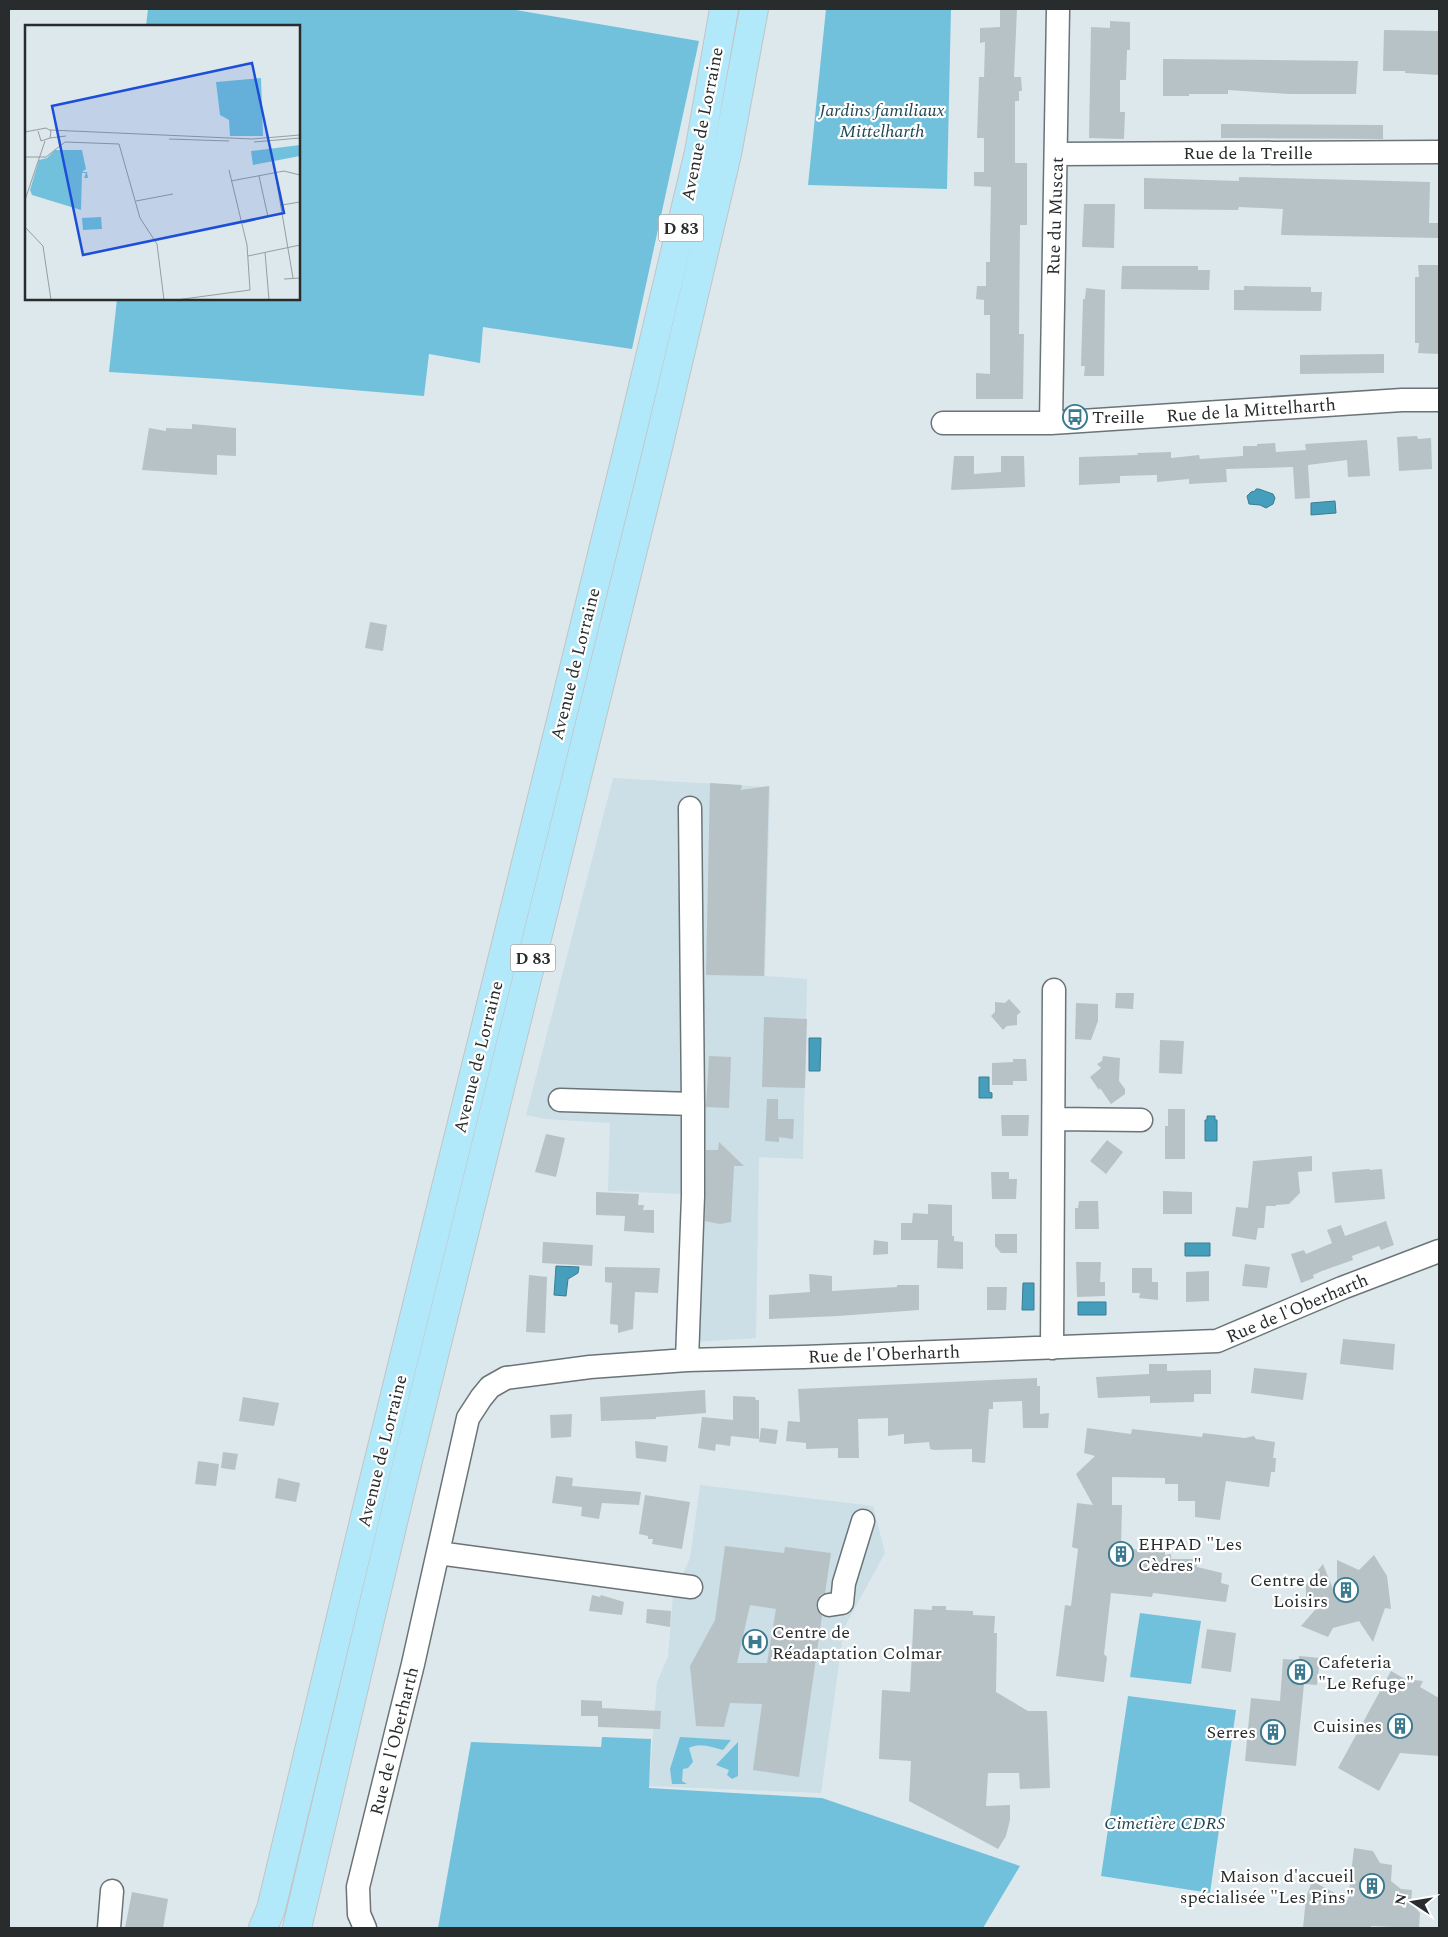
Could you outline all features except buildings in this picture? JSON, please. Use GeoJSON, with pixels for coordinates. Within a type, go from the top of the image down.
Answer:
{"type":"FeatureCollection","features":[{"type":"Feature","properties":{"kind":"main road","name":"Avenue de Lorraine"},"geometry":{"type":"LineString","coordinates":[[263,1928],[271,1909],[371,1492],[632,436],[699,152],[724,9]]}},
{"type":"Feature","properties":{"kind":"main road","name":"Avenue de Lorraine"},"geometry":{"type":"LineString","coordinates":[[297,1928],[397,1507],[658,452],[727,154],[754,9]]}},
{"type":"Feature","properties":{"kind":"street","name":"Rue du Muscat"},"geometry":{"type":"LineString","coordinates":[[1051,424],[1058,9]]}},
{"type":"Feature","properties":{"kind":"street","name":"Rue de la Treille"},"geometry":{"type":"LineString","coordinates":[[1056,154],[1439,152]]}},
{"type":"Feature","properties":{"kind":"street","name":"Rue de la Mittelharth"},"geometry":{"type":"LineString","coordinates":[[943,424],[1051,424],[1402,400],[1439,400]]}},
{"type":"Feature","properties":{"kind":"street"},"geometry":{"type":"LineString","coordinates":[[687,1360],[693,1196],[690,808]]}},
{"type":"Feature","properties":{"kind":"street"},"geometry":{"type":"LineString","coordinates":[[1052,1348],[1055,1119],[1054,990]]}},
{"type":"Feature","properties":{"kind":"street"},"geometry":{"type":"LineString","coordinates":[[560,1100],[693,1104]]}},
{"type":"Feature","properties":{"kind":"street"},"geometry":{"type":"LineString","coordinates":[[1055,1119],[1141,1120]]}},
{"type":"Feature","properties":{"kind":"street","name":"Rue de l'Oberharth"},"geometry":{"type":"LineString","coordinates":[[365,1928],[359,1914],[358,1887],[438,1554],[468,1418],[490,1387],[506,1378],[532,1373],[687,1360],[1217,1341],[1342,1288],[1439,1251]]}},
{"type":"Feature","properties":{"kind":"street"},"geometry":{"type":"LineString","coordinates":[[829,1604],[842,1603],[844,1583],[864,1521]]}},
{"type":"Feature","properties":{"kind":"street"},"geometry":{"type":"LineString","coordinates":[[438,1554],[691,1587]]}},
{"type":"Feature","properties":{"kind":"street"},"geometry":{"type":"LineString","coordinates":[[109,1928],[112,1891]]}},
{"type":"Feature","properties":{"kind":"shaded area"},"geometry":{"type":"Polygon","coordinates":[[[1256,489],[1273,494],[1275,498],[1273,504],[1266,508],[1260,505],[1249,504],[1247,496],[1256,489]]]}},
{"type":"Feature","properties":{"kind":"shaded area"},"geometry":{"type":"Polygon","coordinates":[[[1335,501],[1336,513],[1311,515],[1311,503],[1335,501]]]}},
{"type":"Feature","properties":{"kind":"shaded area"},"geometry":{"type":"Polygon","coordinates":[[[613,778],[770,787],[765,976],[807,979],[803,1159],[759,1157],[756,1338],[679,1343],[684,1194],[608,1191],[610,1123],[545,1119],[526,1115],[613,778]]]}},
{"type":"Feature","properties":{"kind":"shaded area"},"geometry":{"type":"Polygon","coordinates":[[[809,1038],[821,1038],[820,1071],[809,1071],[809,1038]]]}},
{"type":"Feature","properties":{"kind":"shaded area"},"geometry":{"type":"Polygon","coordinates":[[[979,1077],[989,1077],[989,1092],[992,1093],[992,1098],[979,1098],[979,1077]]]}},
{"type":"Feature","properties":{"kind":"shaded area"},"geometry":{"type":"Polygon","coordinates":[[[1207,1116],[1215,1116],[1215,1120],[1217,1120],[1217,1141],[1205,1141],[1205,1120],[1207,1120],[1207,1116]]]}},
{"type":"Feature","properties":{"kind":"shaded area"},"geometry":{"type":"Polygon","coordinates":[[[1185,1243],[1210,1243],[1210,1256],[1185,1256],[1185,1243]]]}},
{"type":"Feature","properties":{"kind":"shaded area"},"geometry":{"type":"Polygon","coordinates":[[[556,1266],[579,1267],[578,1273],[568,1279],[566,1296],[554,1295],[556,1266]]]}},
{"type":"Feature","properties":{"kind":"shaded area"},"geometry":{"type":"Polygon","coordinates":[[[1023,1283],[1034,1283],[1034,1310],[1022,1310],[1023,1283]]]}},
{"type":"Feature","properties":{"kind":"shaded area"},"geometry":{"type":"Polygon","coordinates":[[[1078,1302],[1106,1302],[1106,1315],[1078,1315],[1078,1302]]]}},
{"type":"Feature","properties":{"kind":"shaded area","name":"Centre de Réadaptation Colmar"},"geometry":{"type":"Polygon","coordinates":[[[700,1485],[873,1506],[885,1553],[844,1628],[821,1793],[649,1786],[657,1682],[668,1657],[673,1596],[690,1558],[700,1485]]]}},
{"type":"Feature","properties":{"kind":"green space"},"geometry":{"type":"Polygon","coordinates":[[[148,9],[510,9],[699,41],[632,349],[483,327],[480,363],[429,354],[424,396],[109,372],[117,300],[300,300],[300,25],[146,25],[148,9]]]}},
{"type":"Feature","properties":{"kind":"green space","name":"Jardins familiaux Mittelharth"},"geometry":{"type":"Polygon","coordinates":[[[826,9],[951,9],[947,189],[808,185],[826,9]]]}},
{"type":"Feature","properties":{"kind":"green space"},"geometry":{"type":"Polygon","coordinates":[[[1140,1613],[1201,1621],[1191,1684],[1130,1677],[1140,1613]]]}},
{"type":"Feature","properties":{"kind":"green space","name":"Cimetière CDRS"},"geometry":{"type":"Polygon","coordinates":[[[1128,1696],[1236,1710],[1210,1893],[1101,1876],[1128,1696]]]}},
{"type":"Feature","properties":{"kind":"green space"},"geometry":{"type":"Polygon","coordinates":[[[602,1737],[651,1739],[649,1788],[822,1798],[1020,1866],[983,1928],[438,1928],[471,1742],[601,1747],[602,1737]]]}},
{"type":"Feature","properties":{"kind":"green space"},"geometry":{"type":"Polygon","coordinates":[[[680,1737],[731,1740],[723,1750],[701,1745],[689,1748],[693,1762],[688,1768],[683,1769],[682,1781],[687,1784],[672,1784],[670,1769],[680,1737]]]}},
{"type":"Feature","properties":{"kind":"green space"},"geometry":{"type":"Polygon","coordinates":[[[738,1742],[738,1776],[732,1779],[727,1775],[729,1770],[716,1765],[738,1742]]]}},
{"type":"Feature","properties":{"kind":"place","name":"Treille"},"geometry":{"type":"Point","coordinates":[1075,417]}},
{"type":"Feature","properties":{"kind":"place","name":"EHPAD \"Les Cèdres\""},"geometry":{"type":"Point","coordinates":[1121,1554]}},
{"type":"Feature","properties":{"kind":"place","name":"Centre de Loisirs"},"geometry":{"type":"Point","coordinates":[1346,1590]}},
{"type":"Feature","properties":{"kind":"place","name":"Centre de Réadaptation Colmar"},"geometry":{"type":"Point","coordinates":[755,1642]}},
{"type":"Feature","properties":{"kind":"place","name":"Cafeteria \"Le Refuge\""},"geometry":{"type":"Point","coordinates":[1300,1672]}},
{"type":"Feature","properties":{"kind":"place","name":"Cuisines"},"geometry":{"type":"Point","coordinates":[1400,1726]}},
{"type":"Feature","properties":{"kind":"place","name":"Serres"},"geometry":{"type":"Point","coordinates":[1273,1732]}},
{"type":"Feature","properties":{"kind":"place","name":"Maison d'accueil spécialisée \"Les Pins\""},"geometry":{"type":"Point","coordinates":[1372,1886]}}]}
